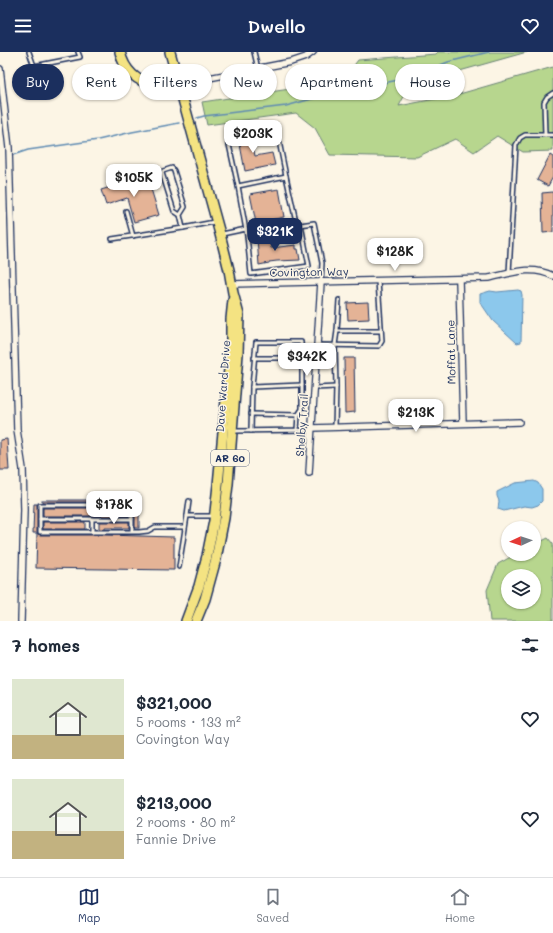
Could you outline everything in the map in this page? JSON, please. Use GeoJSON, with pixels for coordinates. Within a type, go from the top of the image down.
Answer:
{"type":"FeatureCollection","features":[{"type":"Feature","properties":{"kind":"main road"},"geometry":{"type":"LineString","coordinates":[[120,52],[122,60],[132,75],[139,79]]}},
{"type":"Feature","properties":{"kind":"main road","name":"Dave Ward Drive"},"geometry":{"type":"LineString","coordinates":[[170,52],[173,64]]}},
{"type":"Feature","properties":{"kind":"main road","name":"Dave Ward Drive"},"geometry":{"type":"LineString","coordinates":[[182,100],[220,234],[239,315],[238,354],[224,518],[216,559],[205,599],[196,621]]}},
{"type":"Feature","properties":{"kind":"main road","name":"Dave Ward Drive"},"geometry":{"type":"LineString","coordinates":[[186,621],[199,586],[207,556],[214,516],[231,348],[232,288]]}},
{"type":"Feature","properties":{"kind":"street"},"geometry":{"type":"LineString","coordinates":[[277,65],[306,57],[313,52]]}},
{"type":"Feature","properties":{"kind":"street"},"geometry":{"type":"LineString","coordinates":[[0,69],[9,148],[17,430],[23,469],[24,510],[21,621]]}},
{"type":"Feature","properties":{"kind":"street","name":"Covington Way"},"geometry":{"type":"LineString","coordinates":[[232,288],[322,282],[459,280],[489,278],[522,270],[532,270],[553,276]]}},
{"type":"Feature","properties":{"kind":"street","name":"Moffat Lane"},"geometry":{"type":"LineString","coordinates":[[459,280],[463,423]]}},
{"type":"Feature","properties":{"kind":"street","name":"Shelby Trail"},"geometry":{"type":"LineString","coordinates":[[309,473],[322,282]]}},
{"type":"Feature","properties":{"kind":"street"},"geometry":{"type":"LineString","coordinates":[[312,428],[519,422]]}},
{"type":"Feature","properties":{"kind":"lane"},"geometry":{"type":"LineString","coordinates":[[29,52],[34,66],[80,56],[78,52]]}},
{"type":"Feature","properties":{"kind":"lane"},"geometry":{"type":"LineString","coordinates":[[254,52],[257,64]]}},
{"type":"Feature","properties":{"kind":"lane"},"geometry":{"type":"LineString","coordinates":[[545,135],[544,102],[546,97],[553,93]]}},
{"type":"Feature","properties":{"kind":"lane"},"geometry":{"type":"LineString","coordinates":[[277,131],[296,226]]}},
{"type":"Feature","properties":{"kind":"lane"},"geometry":{"type":"LineString","coordinates":[[510,274],[516,145],[520,138],[525,135],[553,134]]}},
{"type":"Feature","properties":{"kind":"lane"},"geometry":{"type":"LineString","coordinates":[[228,140],[246,229],[251,274],[309,266],[301,225]]}},
{"type":"Feature","properties":{"kind":"lane"},"geometry":{"type":"LineString","coordinates":[[180,215],[174,211],[162,173],[163,171],[172,168],[174,170],[184,208],[180,215],[183,228]]}},
{"type":"Feature","properties":{"kind":"lane"},"geometry":{"type":"LineString","coordinates":[[238,186],[286,176]]}},
{"type":"Feature","properties":{"kind":"lane"},"geometry":{"type":"LineString","coordinates":[[126,211],[133,236]]}},
{"type":"Feature","properties":{"kind":"lane"},"geometry":{"type":"LineString","coordinates":[[112,239],[183,228],[216,221]]}},
{"type":"Feature","properties":{"kind":"lane"},"geometry":{"type":"LineString","coordinates":[[247,236],[296,229],[296,226],[314,223],[322,263],[322,282]]}},
{"type":"Feature","properties":{"kind":"lane"},"geometry":{"type":"LineString","coordinates":[[220,234],[246,229]]}},
{"type":"Feature","properties":{"kind":"lane"},"geometry":{"type":"LineString","coordinates":[[318,345],[379,346],[382,341],[378,281]]}},
{"type":"Feature","properties":{"kind":"lane"},"geometry":{"type":"LineString","coordinates":[[335,427],[335,345],[339,300]]}},
{"type":"Feature","properties":{"kind":"lane"},"geometry":{"type":"LineString","coordinates":[[337,331],[381,331]]}},
{"type":"Feature","properties":{"kind":"lane"},"geometry":{"type":"LineString","coordinates":[[251,431],[252,387],[256,342],[301,342],[302,410],[298,415],[298,430]]}},
{"type":"Feature","properties":{"kind":"lane"},"geometry":{"type":"LineString","coordinates":[[254,358],[317,358]]}},
{"type":"Feature","properties":{"kind":"lane"},"geometry":{"type":"LineString","coordinates":[[252,387],[302,385]]}},
{"type":"Feature","properties":{"kind":"lane"},"geometry":{"type":"LineString","coordinates":[[315,388],[336,387]]}},
{"type":"Feature","properties":{"kind":"lane"},"geometry":{"type":"LineString","coordinates":[[251,414],[298,415]]}},
{"type":"Feature","properties":{"kind":"lane"},"geometry":{"type":"LineString","coordinates":[[232,431],[308,430],[312,428]]}},
{"type":"Feature","properties":{"kind":"lane"},"geometry":{"type":"LineString","coordinates":[[179,567],[189,502]]}},
{"type":"Feature","properties":{"kind":"lane"},"geometry":{"type":"LineString","coordinates":[[132,532],[132,505],[40,505],[40,532],[132,532],[148,531],[155,527],[185,527]]}},
{"type":"Feature","properties":{"kind":"lane"},"geometry":{"type":"LineString","coordinates":[[187,516],[214,516],[224,518]]}},
{"type":"Feature","properties":{"kind":"lane"},"geometry":{"type":"LineString","coordinates":[[40,519],[132,519]]}},
{"type":"Feature","properties":{"kind":"lane"},"geometry":{"type":"LineString","coordinates":[[92,519],[92,532]]}},
{"type":"Feature","properties":{"kind":"green space"},"geometry":{"type":"Polygon","coordinates":[[[438,52],[527,52],[465,69],[465,64],[395,64],[395,100],[402,100],[399,106],[430,100],[465,100],[465,92],[553,67],[553,151],[523,152],[497,136],[474,152],[455,139],[417,157],[330,155],[315,128],[296,113],[207,125],[202,102],[220,99],[277,100],[277,91],[285,90],[285,100],[387,100],[387,64],[355,64],[358,60],[436,54],[438,52]]]}},
{"type":"Feature","properties":{"kind":"green space"},"geometry":{"type":"Polygon","coordinates":[[[548,538],[553,544],[553,621],[490,621],[487,590],[498,564],[503,561],[541,561],[541,542],[548,538]]]}},
{"type":"Feature","properties":{"kind":"water"},"geometry":{"type":"Polygon","coordinates":[[[490,291],[497,292],[521,291],[522,295],[521,342],[517,343],[493,321],[480,302],[480,294],[490,291]]]}},
{"type":"Feature","properties":{"kind":"water"},"geometry":{"type":"Polygon","coordinates":[[[534,481],[538,483],[542,489],[542,501],[538,505],[532,507],[524,506],[504,511],[498,509],[499,501],[497,492],[515,483],[534,481]]]}},
{"type":"Feature","properties":{"kind":"building"},"geometry":{"type":"Polygon","coordinates":[[[250,132],[255,156],[272,153],[275,165],[245,171],[238,134],[250,132]]]}},
{"type":"Feature","properties":{"kind":"building"},"geometry":{"type":"Polygon","coordinates":[[[550,155],[553,157],[553,177],[548,186],[537,180],[550,155]]]}},
{"type":"Feature","properties":{"kind":"building"},"geometry":{"type":"Polygon","coordinates":[[[147,176],[159,215],[134,222],[127,198],[106,205],[101,190],[147,176]]]}},
{"type":"Feature","properties":{"kind":"building"},"geometry":{"type":"Polygon","coordinates":[[[279,189],[284,217],[256,223],[250,194],[279,189]]]}},
{"type":"Feature","properties":{"kind":"building"},"geometry":{"type":"Polygon","coordinates":[[[553,192],[553,232],[543,233],[542,193],[553,192]]]}},
{"type":"Feature","properties":{"kind":"building"},"geometry":{"type":"Polygon","coordinates":[[[270,237],[271,248],[296,245],[300,260],[277,261],[259,265],[257,238],[270,237]]]}},
{"type":"Feature","properties":{"kind":"building"},"geometry":{"type":"Polygon","coordinates":[[[368,302],[369,319],[348,320],[347,303],[368,302]]]}},
{"type":"Feature","properties":{"kind":"building"},"geometry":{"type":"Polygon","coordinates":[[[344,358],[354,358],[355,412],[345,413],[344,358]]]}},
{"type":"Feature","properties":{"kind":"building"},"geometry":{"type":"Polygon","coordinates":[[[7,439],[9,470],[0,470],[0,440],[7,439]]]}},
{"type":"Feature","properties":{"kind":"building"},"geometry":{"type":"Polygon","coordinates":[[[42,500],[127,500],[127,502],[42,502],[42,500]]]}},
{"type":"Feature","properties":{"kind":"building"},"geometry":{"type":"Polygon","coordinates":[[[34,504],[37,504],[37,532],[40,535],[174,537],[174,570],[36,568],[37,533],[33,533],[34,504]]]}},
{"type":"Feature","properties":{"kind":"building"},"geometry":{"type":"Polygon","coordinates":[[[135,505],[139,505],[139,528],[135,528],[135,505]]]}},
{"type":"Feature","properties":{"kind":"building"},"geometry":{"type":"Polygon","coordinates":[[[43,508],[129,508],[129,516],[43,516],[43,508]]]}},
{"type":"Feature","properties":{"kind":"building"},"geometry":{"type":"Polygon","coordinates":[[[43,522],[85,522],[85,529],[43,529],[43,522]]]}},
{"type":"Feature","properties":{"kind":"building"},"geometry":{"type":"Polygon","coordinates":[[[99,522],[129,522],[129,528],[99,529],[99,522]]]}},
{"type":"Feature","properties":{"kind":"waterway"},"geometry":{"type":"LineString","coordinates":[[197,118],[286,106],[330,94],[408,78],[448,62],[489,52]]}},
{"type":"Feature","properties":{"kind":"waterway"},"geometry":{"type":"LineString","coordinates":[[13,155],[28,150],[98,140],[179,123]]}}]}
